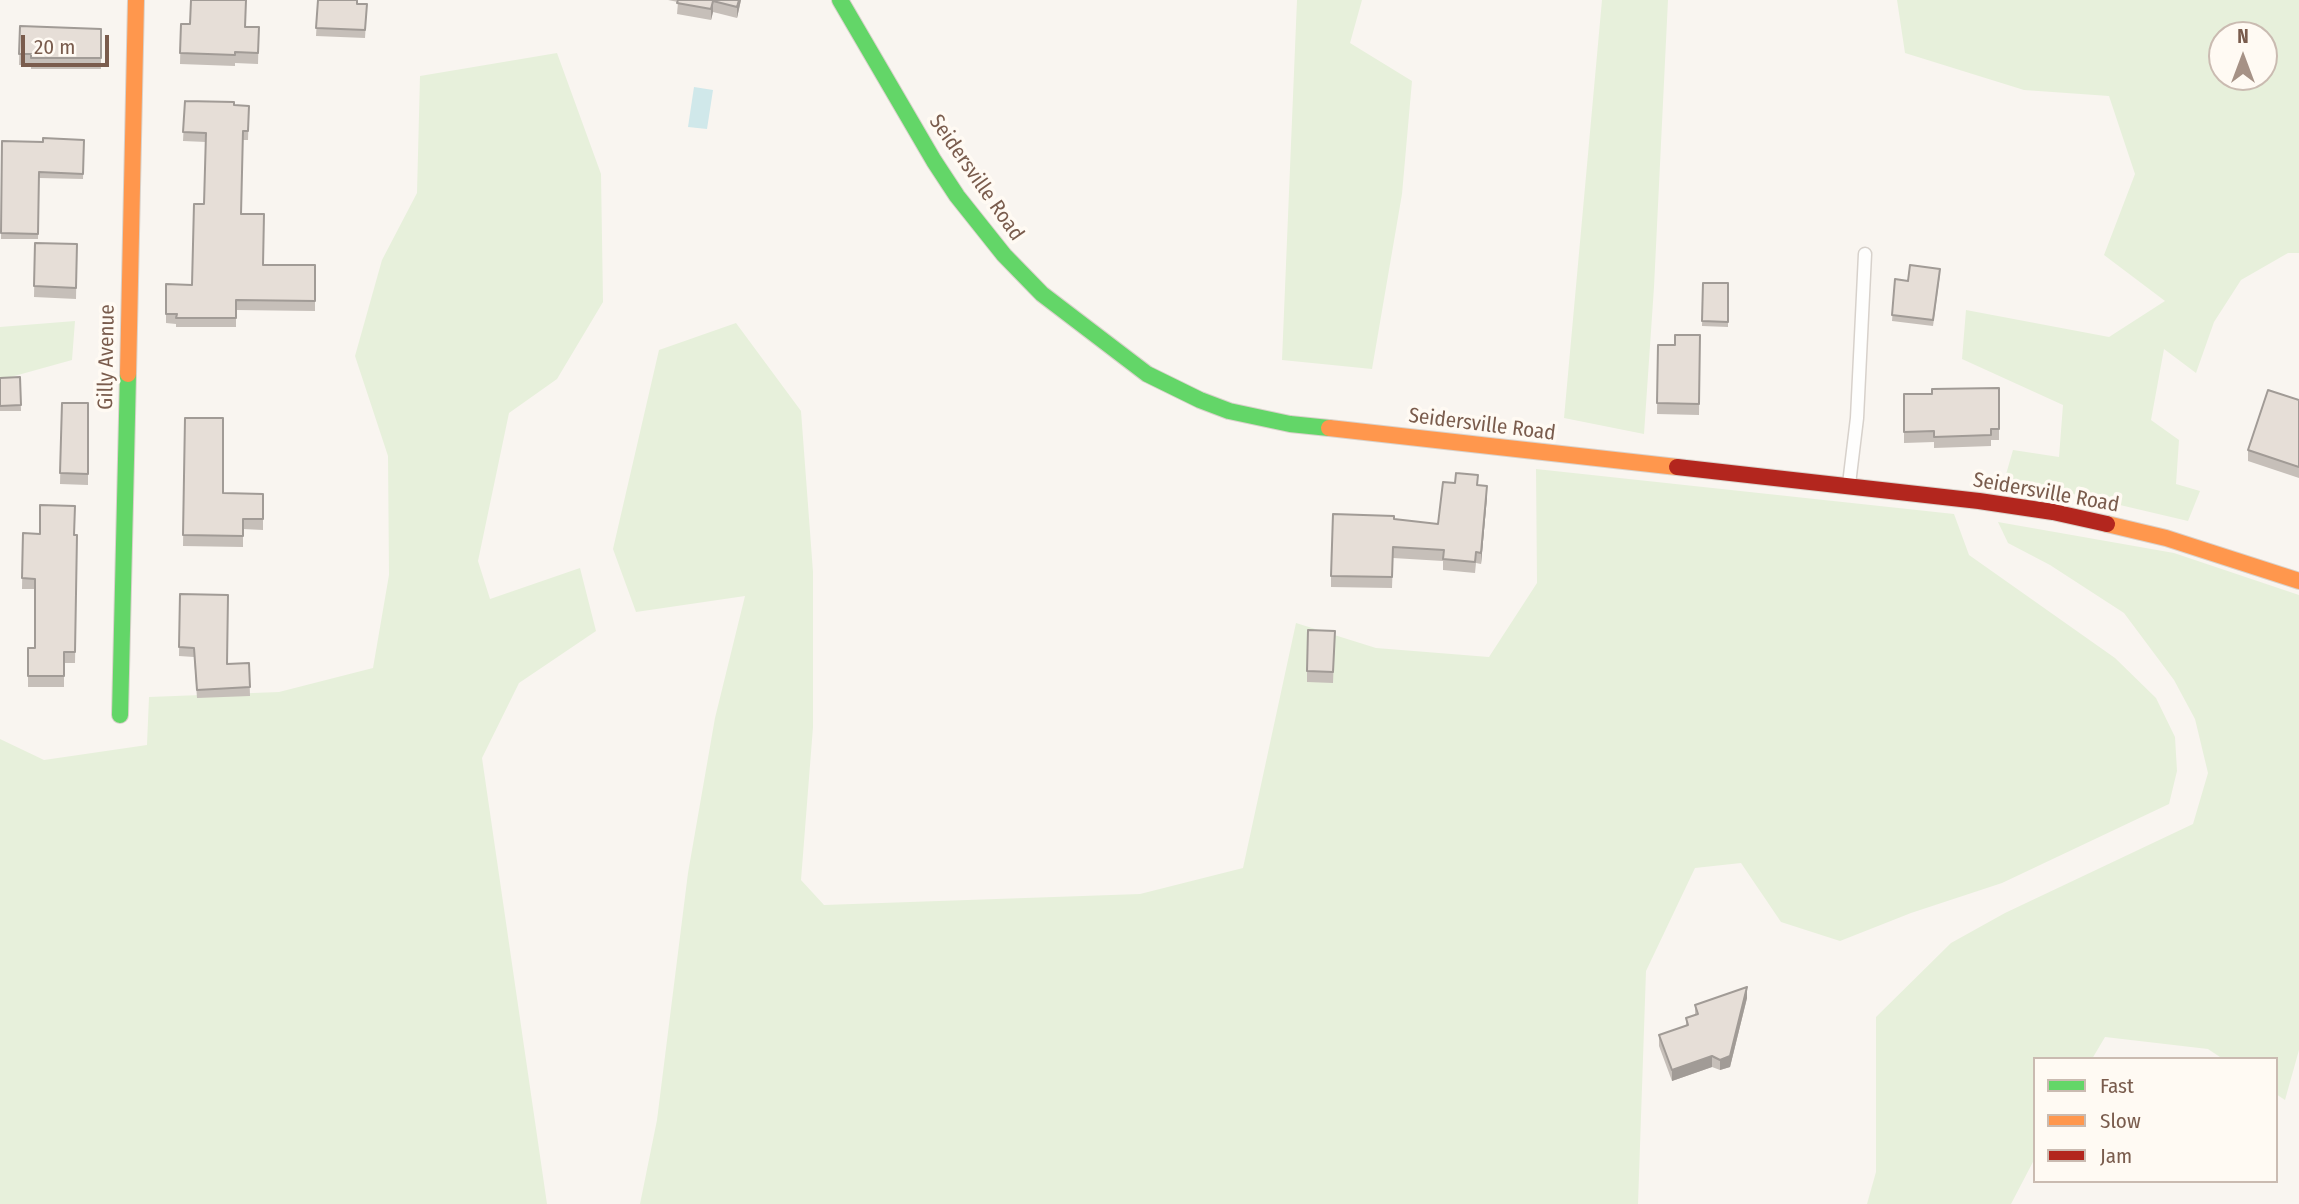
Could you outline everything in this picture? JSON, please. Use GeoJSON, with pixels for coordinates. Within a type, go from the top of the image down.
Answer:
{"type":"FeatureCollection","features":[{"type":"Feature","properties":{"kind":"street","name":"Gilly Avenue"},"geometry":{"type":"LineString","coordinates":[[120,715],[135,0]]}},
{"type":"Feature","properties":{"kind":"street","name":"Seidersville Road"},"geometry":{"type":"LineString","coordinates":[[840,0],[934,161],[957,196],[1004,255],[1042,294],[1147,373],[1172,388],[1229,411],[1290,424],[1979,501],[2053,512],[2165,538],[2299,581]]}},
{"type":"Feature","properties":{"kind":"lane"},"geometry":{"type":"LineString","coordinates":[[1849,487],[1857,418],[1865,254]]}},
{"type":"Feature","properties":{"kind":"green space"},"geometry":{"type":"Polygon","coordinates":[[[1297,0],[1362,0],[1350,43],[1412,81],[1402,194],[1372,369],[1282,360],[1297,0]]]}},
{"type":"Feature","properties":{"kind":"green space"},"geometry":{"type":"Polygon","coordinates":[[[1602,0],[1668,0],[1644,434],[1564,418],[1602,0]]]}},
{"type":"Feature","properties":{"kind":"green space"},"geometry":{"type":"Polygon","coordinates":[[[1897,0],[2299,0],[2299,253],[2288,253],[2241,280],[2214,322],[2196,373],[2164,349],[2151,420],[2179,440],[2176,484],[2200,491],[2188,521],[2005,478],[2013,450],[2059,457],[2063,405],[1962,359],[1966,310],[2109,337],[2165,301],[2104,255],[2135,174],[2109,96],[2024,90],[1905,53],[1897,0]]]}},
{"type":"Feature","properties":{"kind":"green space"},"geometry":{"type":"Polygon","coordinates":[[[557,53],[601,174],[603,302],[557,379],[509,413],[478,561],[490,599],[580,568],[596,631],[519,683],[482,758],[547,1204],[0,1204],[0,739],[44,760],[147,745],[149,697],[279,692],[373,668],[389,575],[388,456],[355,356],[382,260],[417,193],[420,76],[557,53]]]}},
{"type":"Feature","properties":{"kind":"green space"},"geometry":{"type":"Polygon","coordinates":[[[75,321],[72,360],[0,380],[0,327],[75,321]]]}},
{"type":"Feature","properties":{"kind":"green space"},"geometry":{"type":"Polygon","coordinates":[[[736,323],[801,411],[813,572],[813,727],[801,880],[824,905],[1140,894],[1243,868],[1296,623],[1376,648],[1489,657],[1537,583],[1536,469],[1954,514],[1969,555],[2115,658],[2156,698],[2175,737],[2177,771],[2169,804],[2002,883],[1911,913],[1840,941],[1781,922],[1741,863],[1695,868],[1646,971],[1638,1204],[640,1204],[657,1120],[688,873],[715,718],[745,596],[636,612],[613,549],[659,350],[736,323]]]}},
{"type":"Feature","properties":{"kind":"green space"},"geometry":{"type":"Polygon","coordinates":[[[1998,522],[2174,553],[2299,595],[2299,1050],[2285,1100],[2278,1095],[2278,1057],[2220,1057],[2208,1049],[2105,1037],[2093,1057],[2033,1057],[2033,1162],[2011,1204],[1867,1204],[1876,1172],[1876,1017],[1951,943],[2005,913],[2193,824],[2208,773],[2195,719],[2174,680],[2124,613],[2050,565],[2008,543],[1998,522]]]}},
{"type":"Feature","properties":{"kind":"water"},"geometry":{"type":"Polygon","coordinates":[[[694,87],[713,90],[707,129],[688,127],[694,87]]]}},
{"type":"Feature","properties":{"kind":"building"},"geometry":{"type":"Polygon","coordinates":[[[191,0],[246,0],[245,27],[259,27],[258,53],[180,53],[181,24],[190,24],[191,0]]]}},
{"type":"Feature","properties":{"kind":"building"},"geometry":{"type":"Polygon","coordinates":[[[318,0],[357,0],[357,4],[367,4],[365,30],[316,28],[318,0]]]}},
{"type":"Feature","properties":{"kind":"building"},"geometry":{"type":"Polygon","coordinates":[[[678,0],[739,0],[737,7],[713,1],[711,9],[677,3],[678,0]]]}},
{"type":"Feature","properties":{"kind":"building"},"geometry":{"type":"Polygon","coordinates":[[[20,26],[101,29],[101,58],[31,58],[31,54],[19,54],[20,26]]]}},
{"type":"Feature","properties":{"kind":"building"},"geometry":{"type":"Polygon","coordinates":[[[185,101],[234,102],[234,105],[249,106],[248,131],[243,131],[241,214],[264,214],[263,265],[315,265],[315,301],[236,300],[236,318],[176,318],[177,314],[166,314],[166,284],[192,285],[194,204],[204,204],[206,133],[183,132],[185,101]]]}},
{"type":"Feature","properties":{"kind":"building"},"geometry":{"type":"Polygon","coordinates":[[[43,138],[84,140],[83,174],[39,172],[38,234],[1,233],[2,141],[43,142],[43,138]]]}},
{"type":"Feature","properties":{"kind":"building"},"geometry":{"type":"Polygon","coordinates":[[[35,243],[77,244],[76,288],[34,286],[35,243]]]}},
{"type":"Feature","properties":{"kind":"building"},"geometry":{"type":"Polygon","coordinates":[[[1910,265],[1940,269],[1933,320],[1892,315],[1895,279],[1908,281],[1910,265]]]}},
{"type":"Feature","properties":{"kind":"building"},"geometry":{"type":"Polygon","coordinates":[[[1703,283],[1728,283],[1728,322],[1702,321],[1703,283]]]}},
{"type":"Feature","properties":{"kind":"building"},"geometry":{"type":"Polygon","coordinates":[[[1675,335],[1700,335],[1699,404],[1657,403],[1658,345],[1675,345],[1675,335]]]}},
{"type":"Feature","properties":{"kind":"building"},"geometry":{"type":"Polygon","coordinates":[[[20,377],[21,405],[0,406],[0,378],[20,377]]]}},
{"type":"Feature","properties":{"kind":"building"},"geometry":{"type":"Polygon","coordinates":[[[1999,388],[1999,429],[1991,429],[1991,435],[1934,437],[1934,431],[1904,432],[1904,394],[1932,394],[1932,389],[1999,388]]]}},
{"type":"Feature","properties":{"kind":"building"},"geometry":{"type":"Polygon","coordinates":[[[2268,390],[2299,400],[2299,467],[2248,450],[2268,390]]]}},
{"type":"Feature","properties":{"kind":"building"},"geometry":{"type":"Polygon","coordinates":[[[62,403],[88,403],[88,474],[60,473],[62,403]]]}},
{"type":"Feature","properties":{"kind":"building"},"geometry":{"type":"Polygon","coordinates":[[[185,418],[223,418],[223,493],[263,494],[263,519],[243,519],[243,536],[183,535],[185,418]]]}},
{"type":"Feature","properties":{"kind":"building"},"geometry":{"type":"Polygon","coordinates":[[[1456,473],[1478,475],[1477,485],[1487,486],[1481,553],[1476,552],[1475,562],[1443,559],[1444,550],[1393,547],[1392,577],[1331,576],[1333,514],[1394,516],[1394,519],[1438,524],[1443,482],[1455,483],[1456,473]]]}},
{"type":"Feature","properties":{"kind":"building"},"geometry":{"type":"Polygon","coordinates":[[[40,505],[75,506],[75,652],[64,652],[64,676],[28,676],[28,648],[35,648],[35,579],[22,578],[23,533],[40,534],[40,505]]]}},
{"type":"Feature","properties":{"kind":"building"},"geometry":{"type":"Polygon","coordinates":[[[180,594],[228,595],[227,664],[249,663],[250,687],[197,690],[194,648],[179,647],[180,594]]]}},
{"type":"Feature","properties":{"kind":"building"},"geometry":{"type":"Polygon","coordinates":[[[1308,630],[1335,631],[1333,672],[1307,671],[1308,630]]]}},
{"type":"Feature","properties":{"kind":"building"},"geometry":{"type":"Polygon","coordinates":[[[1747,987],[1730,1056],[1720,1060],[1712,1056],[1672,1070],[1659,1035],[1688,1025],[1686,1018],[1698,1014],[1695,1005],[1747,987]]]}},
{"type":"Feature","properties":{"kind":"traffic: fast"},"geometry":{"type":"LineString","coordinates":[[840,0],[957,196],[1004,255],[1042,294],[1147,374],[1200,400],[1229,411],[1290,424],[1329,428]]}},
{"type":"Feature","properties":{"kind":"traffic: fast"},"geometry":{"type":"LineString","coordinates":[[120,715],[128,374]]}},
{"type":"Feature","properties":{"kind":"traffic: slow"},"geometry":{"type":"LineString","coordinates":[[128,374],[136,0]]}},
{"type":"Feature","properties":{"kind":"traffic: slow"},"geometry":{"type":"LineString","coordinates":[[1329,428],[1677,467]]}},
{"type":"Feature","properties":{"kind":"traffic: slow"},"geometry":{"type":"LineString","coordinates":[[2107,524],[2166,538],[2299,581]]}},
{"type":"Feature","properties":{"kind":"traffic: jam"},"geometry":{"type":"LineString","coordinates":[[1677,467],[1979,501],[2053,512],[2107,524]]}}]}
